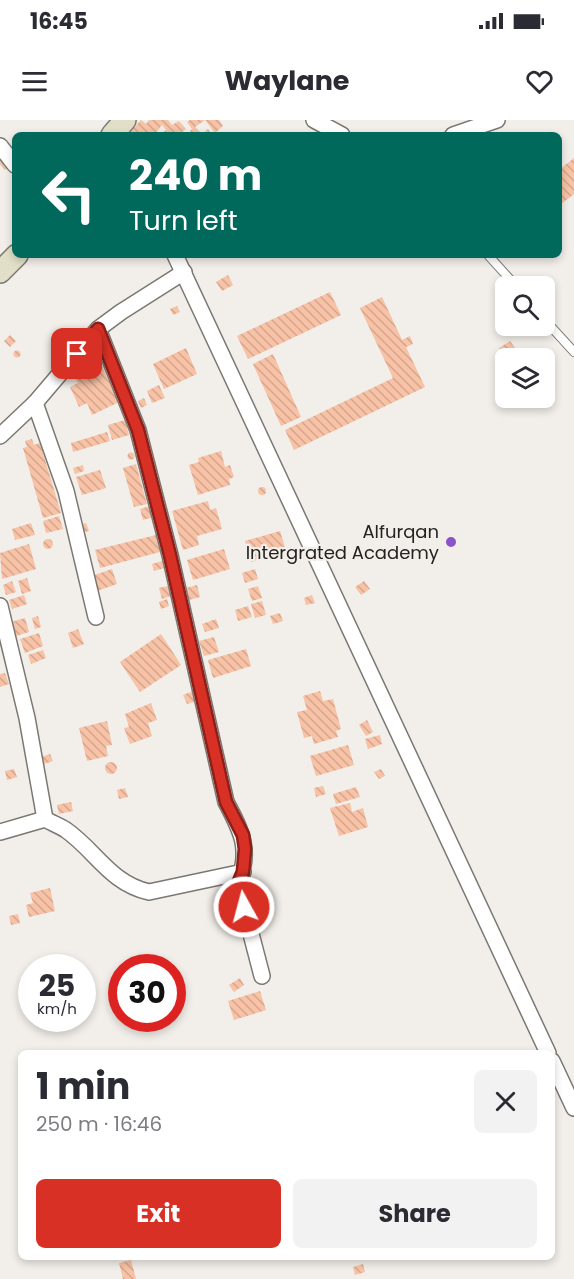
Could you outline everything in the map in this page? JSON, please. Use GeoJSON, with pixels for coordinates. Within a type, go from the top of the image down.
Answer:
{"type":"FeatureCollection","features":[{"type":"Feature","properties":{"kind":"street"},"geometry":{"type":"LineString","coordinates":[[115,132],[125,120]]}},
{"type":"Feature","properties":{"kind":"street"},"geometry":{"type":"LineString","coordinates":[[314,120],[336,132]]}},
{"type":"Feature","properties":{"kind":"street"},"geometry":{"type":"LineString","coordinates":[[462,132],[497,120]]}},
{"type":"Feature","properties":{"kind":"street"},"geometry":{"type":"LineString","coordinates":[[0,146],[12,161]]}},
{"type":"Feature","properties":{"kind":"street"},"geometry":{"type":"LineString","coordinates":[[0,272],[14,258]]}},
{"type":"Feature","properties":{"kind":"street"},"geometry":{"type":"LineString","coordinates":[[177,258],[547,1050]]}},
{"type":"Feature","properties":{"kind":"street"},"geometry":{"type":"LineString","coordinates":[[0,436],[34,403],[98,329],[184,272]]}},
{"type":"Feature","properties":{"kind":"street"},"geometry":{"type":"LineString","coordinates":[[98,329],[138,430],[170,555],[226,802],[243,835],[245,849],[243,872],[238,884],[262,976]]}},
{"type":"Feature","properties":{"kind":"street"},"geometry":{"type":"LineString","coordinates":[[34,403],[66,491],[96,617]]}},
{"type":"Feature","properties":{"kind":"street"},"geometry":{"type":"LineString","coordinates":[[0,606],[27,718],[45,819]]}},
{"type":"Feature","properties":{"kind":"street"},"geometry":{"type":"LineString","coordinates":[[0,832],[45,819],[66,830],[122,882],[149,892],[243,872]]}},
{"type":"Feature","properties":{"kind":"street"},"geometry":{"type":"LineString","coordinates":[[555,1067],[574,1108]]}},
{"type":"Feature","properties":{"kind":"lane"},"geometry":{"type":"LineString","coordinates":[[491,258],[507,276]]}},
{"type":"Feature","properties":{"kind":"lane"},"geometry":{"type":"LineString","coordinates":[[555,330],[574,352]]}},
{"type":"Feature","properties":{"kind":"building"},"geometry":{"type":"Polygon","coordinates":[[[141,120],[146,124],[149,120],[168,120],[172,125],[179,121],[186,129],[182,132],[164,132],[166,130],[162,125],[156,132],[130,132],[141,120]]]}},
{"type":"Feature","properties":{"kind":"building"},"geometry":{"type":"Polygon","coordinates":[[[205,120],[195,127],[200,132],[191,132],[192,129],[187,122],[205,120]]]}},
{"type":"Feature","properties":{"kind":"building"},"geometry":{"type":"Polygon","coordinates":[[[205,120],[219,120],[223,126],[214,132],[205,120]]]}},
{"type":"Feature","properties":{"kind":"building"},"geometry":{"type":"Polygon","coordinates":[[[0,157],[12,163],[5,170],[0,164],[0,157]]]}},
{"type":"Feature","properties":{"kind":"building"},"geometry":{"type":"Polygon","coordinates":[[[574,158],[574,194],[562,203],[562,167],[574,158]]]}},
{"type":"Feature","properties":{"kind":"building"},"geometry":{"type":"Polygon","coordinates":[[[228,275],[233,285],[222,291],[216,282],[228,275]]]}},
{"type":"Feature","properties":{"kind":"building"},"geometry":{"type":"Polygon","coordinates":[[[330,292],[341,315],[248,359],[237,336],[330,292]]]}},
{"type":"Feature","properties":{"kind":"building"},"geometry":{"type":"Polygon","coordinates":[[[382,297],[402,340],[410,336],[413,344],[406,347],[425,387],[294,450],[285,430],[393,378],[360,308],[382,297]]]}},
{"type":"Feature","properties":{"kind":"building"},"geometry":{"type":"Polygon","coordinates":[[[177,306],[180,312],[173,315],[170,309],[177,306]]]}},
{"type":"Feature","properties":{"kind":"building"},"geometry":{"type":"Polygon","coordinates":[[[10,335],[16,341],[10,347],[4,341],[10,335]]]}},
{"type":"Feature","properties":{"kind":"building"},"geometry":{"type":"Polygon","coordinates":[[[510,341],[515,348],[499,348],[510,341]]]}},
{"type":"Feature","properties":{"kind":"building"},"geometry":{"type":"Polygon","coordinates":[[[186,348],[197,374],[164,389],[153,364],[186,348]]]}},
{"type":"Feature","properties":{"kind":"building"},"geometry":{"type":"Polygon","coordinates":[[[17,351],[20,354],[17,357],[14,354],[17,351]]]}},
{"type":"Feature","properties":{"kind":"building"},"geometry":{"type":"Polygon","coordinates":[[[273,354],[301,417],[281,426],[253,364],[273,354]]]}},
{"type":"Feature","properties":{"kind":"building"},"geometry":{"type":"Polygon","coordinates":[[[93,355],[96,361],[89,364],[85,358],[93,355]]]}},
{"type":"Feature","properties":{"kind":"building"},"geometry":{"type":"Polygon","coordinates":[[[102,366],[119,402],[92,415],[87,403],[79,407],[70,387],[78,383],[75,378],[102,366]]]}},
{"type":"Feature","properties":{"kind":"building"},"geometry":{"type":"Polygon","coordinates":[[[159,385],[165,398],[152,403],[147,391],[159,385]]]}},
{"type":"Feature","properties":{"kind":"building"},"geometry":{"type":"Polygon","coordinates":[[[144,398],[147,405],[141,408],[138,401],[144,398]]]}},
{"type":"Feature","properties":{"kind":"building"},"geometry":{"type":"Polygon","coordinates":[[[125,420],[129,435],[112,440],[108,425],[125,420]]]}},
{"type":"Feature","properties":{"kind":"building"},"geometry":{"type":"Polygon","coordinates":[[[107,432],[110,441],[73,452],[71,443],[107,432]]]}},
{"type":"Feature","properties":{"kind":"building"},"geometry":{"type":"Polygon","coordinates":[[[32,439],[34,445],[40,443],[61,513],[43,518],[23,448],[27,447],[25,441],[32,439]]]}},
{"type":"Feature","properties":{"kind":"building"},"geometry":{"type":"Polygon","coordinates":[[[221,451],[225,467],[230,465],[234,477],[229,479],[230,485],[198,495],[189,465],[199,462],[198,458],[221,451]]]}},
{"type":"Feature","properties":{"kind":"building"},"geometry":{"type":"Polygon","coordinates":[[[131,452],[135,456],[131,460],[127,456],[131,452]]]}},
{"type":"Feature","properties":{"kind":"building"},"geometry":{"type":"Polygon","coordinates":[[[136,464],[147,504],[134,507],[123,468],[136,464]]]}},
{"type":"Feature","properties":{"kind":"building"},"geometry":{"type":"Polygon","coordinates":[[[83,465],[84,471],[75,474],[73,468],[83,465]]]}},
{"type":"Feature","properties":{"kind":"building"},"geometry":{"type":"Polygon","coordinates":[[[100,470],[106,488],[82,495],[76,477],[100,470]]]}},
{"type":"Feature","properties":{"kind":"building"},"geometry":{"type":"Polygon","coordinates":[[[262,487],[266,491],[262,495],[258,491],[262,487]]]}},
{"type":"Feature","properties":{"kind":"building"},"geometry":{"type":"Polygon","coordinates":[[[208,501],[210,510],[216,508],[222,529],[197,536],[199,545],[183,550],[172,511],[208,501]]]}},
{"type":"Feature","properties":{"kind":"building"},"geometry":{"type":"Polygon","coordinates":[[[150,506],[154,517],[143,520],[140,509],[150,506]]]}},
{"type":"Feature","properties":{"kind":"building"},"geometry":{"type":"Polygon","coordinates":[[[59,516],[63,529],[46,533],[43,521],[59,516]]]}},
{"type":"Feature","properties":{"kind":"building"},"geometry":{"type":"Polygon","coordinates":[[[31,523],[35,535],[15,540],[12,529],[31,523]]]}},
{"type":"Feature","properties":{"kind":"building"},"geometry":{"type":"Polygon","coordinates":[[[86,523],[89,531],[81,533],[79,525],[86,523]]]}},
{"type":"Feature","properties":{"kind":"building"},"geometry":{"type":"Polygon","coordinates":[[[280,531],[286,551],[251,562],[245,541],[280,531]]]}},
{"type":"Feature","properties":{"kind":"building"},"geometry":{"type":"Polygon","coordinates":[[[156,535],[160,552],[100,568],[95,550],[156,535]]]}},
{"type":"Feature","properties":{"kind":"building"},"geometry":{"type":"Polygon","coordinates":[[[48,539],[53,544],[48,549],[43,544],[48,539]]]}},
{"type":"Feature","properties":{"kind":"building"},"geometry":{"type":"Polygon","coordinates":[[[29,544],[36,569],[2,579],[0,553],[29,544]]]}},
{"type":"Feature","properties":{"kind":"building"},"geometry":{"type":"Polygon","coordinates":[[[224,549],[230,569],[193,580],[187,560],[224,549]]]}},
{"type":"Feature","properties":{"kind":"building"},"geometry":{"type":"Polygon","coordinates":[[[162,561],[164,568],[154,571],[152,564],[162,561]]]}},
{"type":"Feature","properties":{"kind":"building"},"geometry":{"type":"Polygon","coordinates":[[[112,569],[117,584],[94,592],[89,577],[112,569]]]}},
{"type":"Feature","properties":{"kind":"building"},"geometry":{"type":"Polygon","coordinates":[[[255,569],[258,579],[245,583],[242,573],[255,569]]]}},
{"type":"Feature","properties":{"kind":"building"},"geometry":{"type":"Polygon","coordinates":[[[27,578],[31,591],[22,594],[18,581],[27,578]]]}},
{"type":"Feature","properties":{"kind":"building"},"geometry":{"type":"Polygon","coordinates":[[[12,581],[16,592],[6,595],[3,585],[12,581]]]}},
{"type":"Feature","properties":{"kind":"building"},"geometry":{"type":"Polygon","coordinates":[[[364,581],[370,589],[361,595],[355,587],[364,581]]]}},
{"type":"Feature","properties":{"kind":"building"},"geometry":{"type":"Polygon","coordinates":[[[197,585],[200,597],[189,600],[186,588],[197,585]]]}},
{"type":"Feature","properties":{"kind":"building"},"geometry":{"type":"Polygon","coordinates":[[[168,586],[171,596],[162,599],[159,588],[168,586]]]}},
{"type":"Feature","properties":{"kind":"building"},"geometry":{"type":"Polygon","coordinates":[[[258,586],[262,598],[252,601],[248,589],[258,586]]]}},
{"type":"Feature","properties":{"kind":"building"},"geometry":{"type":"Polygon","coordinates":[[[24,595],[27,604],[12,609],[9,600],[24,595]]]}},
{"type":"Feature","properties":{"kind":"building"},"geometry":{"type":"Polygon","coordinates":[[[312,595],[315,603],[306,605],[304,598],[312,595]]]}},
{"type":"Feature","properties":{"kind":"building"},"geometry":{"type":"Polygon","coordinates":[[[167,599],[169,606],[161,609],[159,602],[167,599]]]}},
{"type":"Feature","properties":{"kind":"building"},"geometry":{"type":"Polygon","coordinates":[[[262,601],[266,615],[255,618],[251,604],[262,601]]]}},
{"type":"Feature","properties":{"kind":"building"},"geometry":{"type":"Polygon","coordinates":[[[248,606],[252,617],[238,621],[235,610],[248,606]]]}},
{"type":"Feature","properties":{"kind":"building"},"geometry":{"type":"Polygon","coordinates":[[[280,613],[283,621],[273,624],[270,616],[280,613]]]}},
{"type":"Feature","properties":{"kind":"building"},"geometry":{"type":"Polygon","coordinates":[[[38,616],[41,627],[35,629],[32,618],[38,616]]]}},
{"type":"Feature","properties":{"kind":"building"},"geometry":{"type":"Polygon","coordinates":[[[25,618],[29,632],[16,636],[11,622],[25,618]]]}},
{"type":"Feature","properties":{"kind":"building"},"geometry":{"type":"Polygon","coordinates":[[[216,619],[219,628],[205,632],[202,624],[216,619]]]}},
{"type":"Feature","properties":{"kind":"building"},"geometry":{"type":"Polygon","coordinates":[[[78,629],[84,644],[73,648],[68,633],[78,629]]]}},
{"type":"Feature","properties":{"kind":"building"},"geometry":{"type":"Polygon","coordinates":[[[39,633],[43,646],[25,653],[20,639],[39,633]]]}},
{"type":"Feature","properties":{"kind":"building"},"geometry":{"type":"Polygon","coordinates":[[[161,634],[181,665],[140,692],[120,662],[161,634]]]}},
{"type":"Feature","properties":{"kind":"building"},"geometry":{"type":"Polygon","coordinates":[[[214,637],[219,652],[204,656],[199,641],[214,637]]]}},
{"type":"Feature","properties":{"kind":"building"},"geometry":{"type":"Polygon","coordinates":[[[246,649],[251,666],[213,678],[208,660],[246,649]]]}},
{"type":"Feature","properties":{"kind":"building"},"geometry":{"type":"Polygon","coordinates":[[[43,650],[46,658],[31,664],[28,655],[43,650]]]}},
{"type":"Feature","properties":{"kind":"building"},"geometry":{"type":"Polygon","coordinates":[[[5,673],[9,684],[0,687],[0,674],[5,673]]]}},
{"type":"Feature","properties":{"kind":"building"},"geometry":{"type":"Polygon","coordinates":[[[193,691],[197,701],[187,704],[183,695],[193,691]]]}},
{"type":"Feature","properties":{"kind":"building"},"geometry":{"type":"Polygon","coordinates":[[[320,691],[323,701],[333,699],[341,729],[336,731],[338,737],[314,744],[312,736],[304,738],[297,712],[307,710],[303,696],[320,691]]]}},
{"type":"Feature","properties":{"kind":"building"},"geometry":{"type":"Polygon","coordinates":[[[151,703],[157,720],[148,723],[152,736],[130,744],[124,728],[129,727],[125,714],[151,703]]]}},
{"type":"Feature","properties":{"kind":"building"},"geometry":{"type":"Polygon","coordinates":[[[367,720],[373,732],[366,736],[359,725],[367,720]]]}},
{"type":"Feature","properties":{"kind":"building"},"geometry":{"type":"Polygon","coordinates":[[[107,721],[112,745],[106,746],[108,756],[87,761],[79,728],[107,721]]]}},
{"type":"Feature","properties":{"kind":"building"},"geometry":{"type":"Polygon","coordinates":[[[380,735],[382,744],[368,749],[365,739],[380,735]]]}},
{"type":"Feature","properties":{"kind":"building"},"geometry":{"type":"Polygon","coordinates":[[[348,745],[354,765],[316,776],[310,756],[348,745]]]}},
{"type":"Feature","properties":{"kind":"building"},"geometry":{"type":"Polygon","coordinates":[[[50,754],[53,761],[44,764],[41,757],[50,754]]]}},
{"type":"Feature","properties":{"kind":"building"},"geometry":{"type":"Polygon","coordinates":[[[113,762],[116,763],[116,773],[109,774],[106,773],[105,766],[106,763],[113,762]]]}},
{"type":"Feature","properties":{"kind":"building"},"geometry":{"type":"Polygon","coordinates":[[[14,769],[17,777],[7,780],[5,771],[14,769]]]}},
{"type":"Feature","properties":{"kind":"building"},"geometry":{"type":"Polygon","coordinates":[[[381,769],[385,776],[379,779],[374,772],[381,769]]]}},
{"type":"Feature","properties":{"kind":"building"},"geometry":{"type":"Polygon","coordinates":[[[323,786],[326,794],[316,797],[314,788],[323,786]]]}},
{"type":"Feature","properties":{"kind":"building"},"geometry":{"type":"Polygon","coordinates":[[[356,787],[360,797],[336,804],[333,794],[356,787]]]}},
{"type":"Feature","properties":{"kind":"building"},"geometry":{"type":"Polygon","coordinates":[[[125,788],[128,797],[119,799],[117,790],[125,788]]]}},
{"type":"Feature","properties":{"kind":"building"},"geometry":{"type":"Polygon","coordinates":[[[71,802],[73,811],[59,814],[57,805],[71,802]]]}},
{"type":"Feature","properties":{"kind":"building"},"geometry":{"type":"Polygon","coordinates":[[[350,803],[352,812],[363,808],[368,827],[339,836],[330,808],[350,803]]]}},
{"type":"Feature","properties":{"kind":"building"},"geometry":{"type":"Polygon","coordinates":[[[50,888],[55,911],[29,917],[26,905],[33,903],[30,893],[50,888]]]}},
{"type":"Feature","properties":{"kind":"building"},"geometry":{"type":"Polygon","coordinates":[[[18,914],[20,923],[11,925],[9,916],[18,914]]]}},
{"type":"Feature","properties":{"kind":"building"},"geometry":{"type":"Polygon","coordinates":[[[240,978],[244,985],[234,992],[229,985],[240,978]]]}},
{"type":"Feature","properties":{"kind":"building"},"geometry":{"type":"Polygon","coordinates":[[[260,991],[266,1010],[234,1020],[228,1001],[260,991]]]}},
{"type":"Feature","properties":{"kind":"building"},"geometry":{"type":"Polygon","coordinates":[[[131,1260],[136,1279],[123,1279],[119,1263],[131,1260]]]}},
{"type":"Feature","properties":{"kind":"building"},"geometry":{"type":"Polygon","coordinates":[[[363,1264],[365,1272],[355,1275],[353,1267],[363,1264]]]}},
{"type":"Feature","properties":{"kind":"place","name":"Alfurqan Intergrated Academy"},"geometry":{"type":"Point","coordinates":[451,542]}},
{"type":"Feature","properties":{"kind":"route"},"geometry":{"type":"LineString","coordinates":[[77,354],[98,329],[138,430],[170,555],[226,802],[243,835],[245,849],[243,872],[238,884],[244,907]]}}]}
